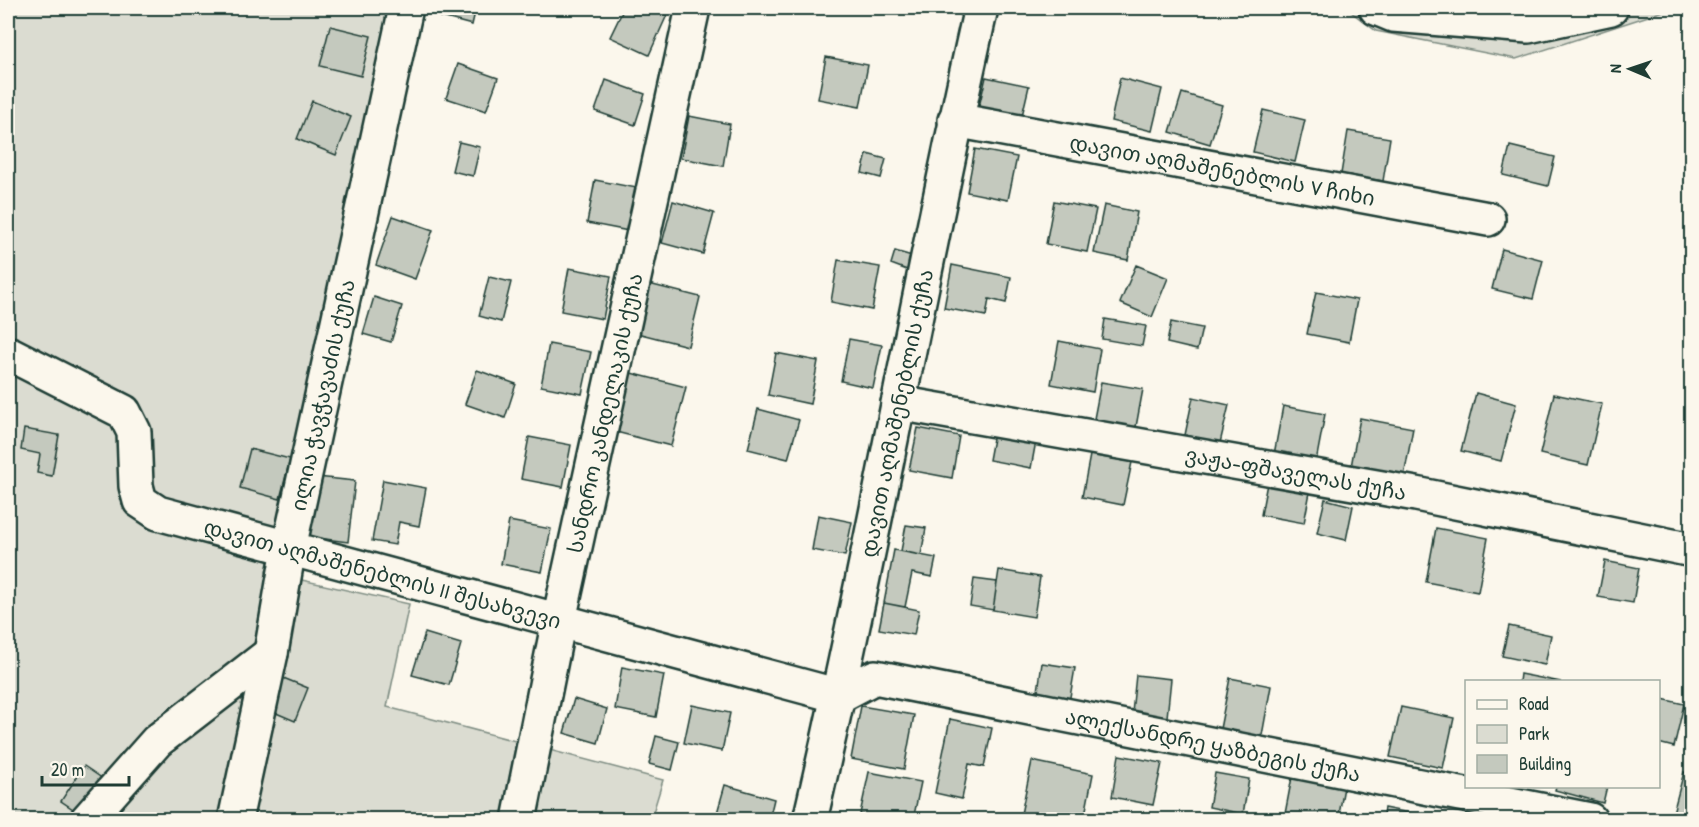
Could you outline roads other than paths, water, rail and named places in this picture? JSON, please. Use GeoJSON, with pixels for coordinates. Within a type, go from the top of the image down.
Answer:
{"type":"FeatureCollection","features":[{"type":"Feature","properties":{"kind":"street","name":"ილია ჭავჭავაძის ქუჩა"},"geometry":{"type":"LineString","coordinates":[[236,819],[271,653],[289,548],[406,8]]}},
{"type":"Feature","properties":{"kind":"street","name":"სანდრო კანდელაკის ქუჩა"},"geometry":{"type":"LineString","coordinates":[[519,819],[559,620],[693,8]]}},
{"type":"Feature","properties":{"kind":"street","name":"დავით აღმაშენებლის ქუჩა"},"geometry":{"type":"LineString","coordinates":[[810,819],[839,696],[955,120],[981,8]]}},
{"type":"Feature","properties":{"kind":"street"},"geometry":{"type":"LineString","coordinates":[[1376,8],[1393,15],[1528,26],[1611,8]]}},
{"type":"Feature","properties":{"kind":"street","name":"დავით აღმაშენებლის V ჩიხი"},"geometry":{"type":"LineString","coordinates":[[955,120],[1488,219]]}},
{"type":"Feature","properties":{"kind":"street","name":"დავით აღმაშენებლის II შესახვევი"},"geometry":{"type":"LineString","coordinates":[[10,354],[124,412],[134,432],[136,486],[140,501],[158,513],[839,696]]}},
{"type":"Feature","properties":{"kind":"street","name":"ვაჟა-ფშაველას ქუჩა"},"geometry":{"type":"LineString","coordinates":[[898,403],[1416,494],[1692,550]]}},
{"type":"Feature","properties":{"kind":"street"},"geometry":{"type":"LineString","coordinates":[[87,819],[157,741],[271,653]]}},
{"type":"Feature","properties":{"kind":"street","name":"ალექსანდრე ყაზბეგის ქუჩა"},"geometry":{"type":"LineString","coordinates":[[839,696],[875,677],[1590,819]]}}]}
